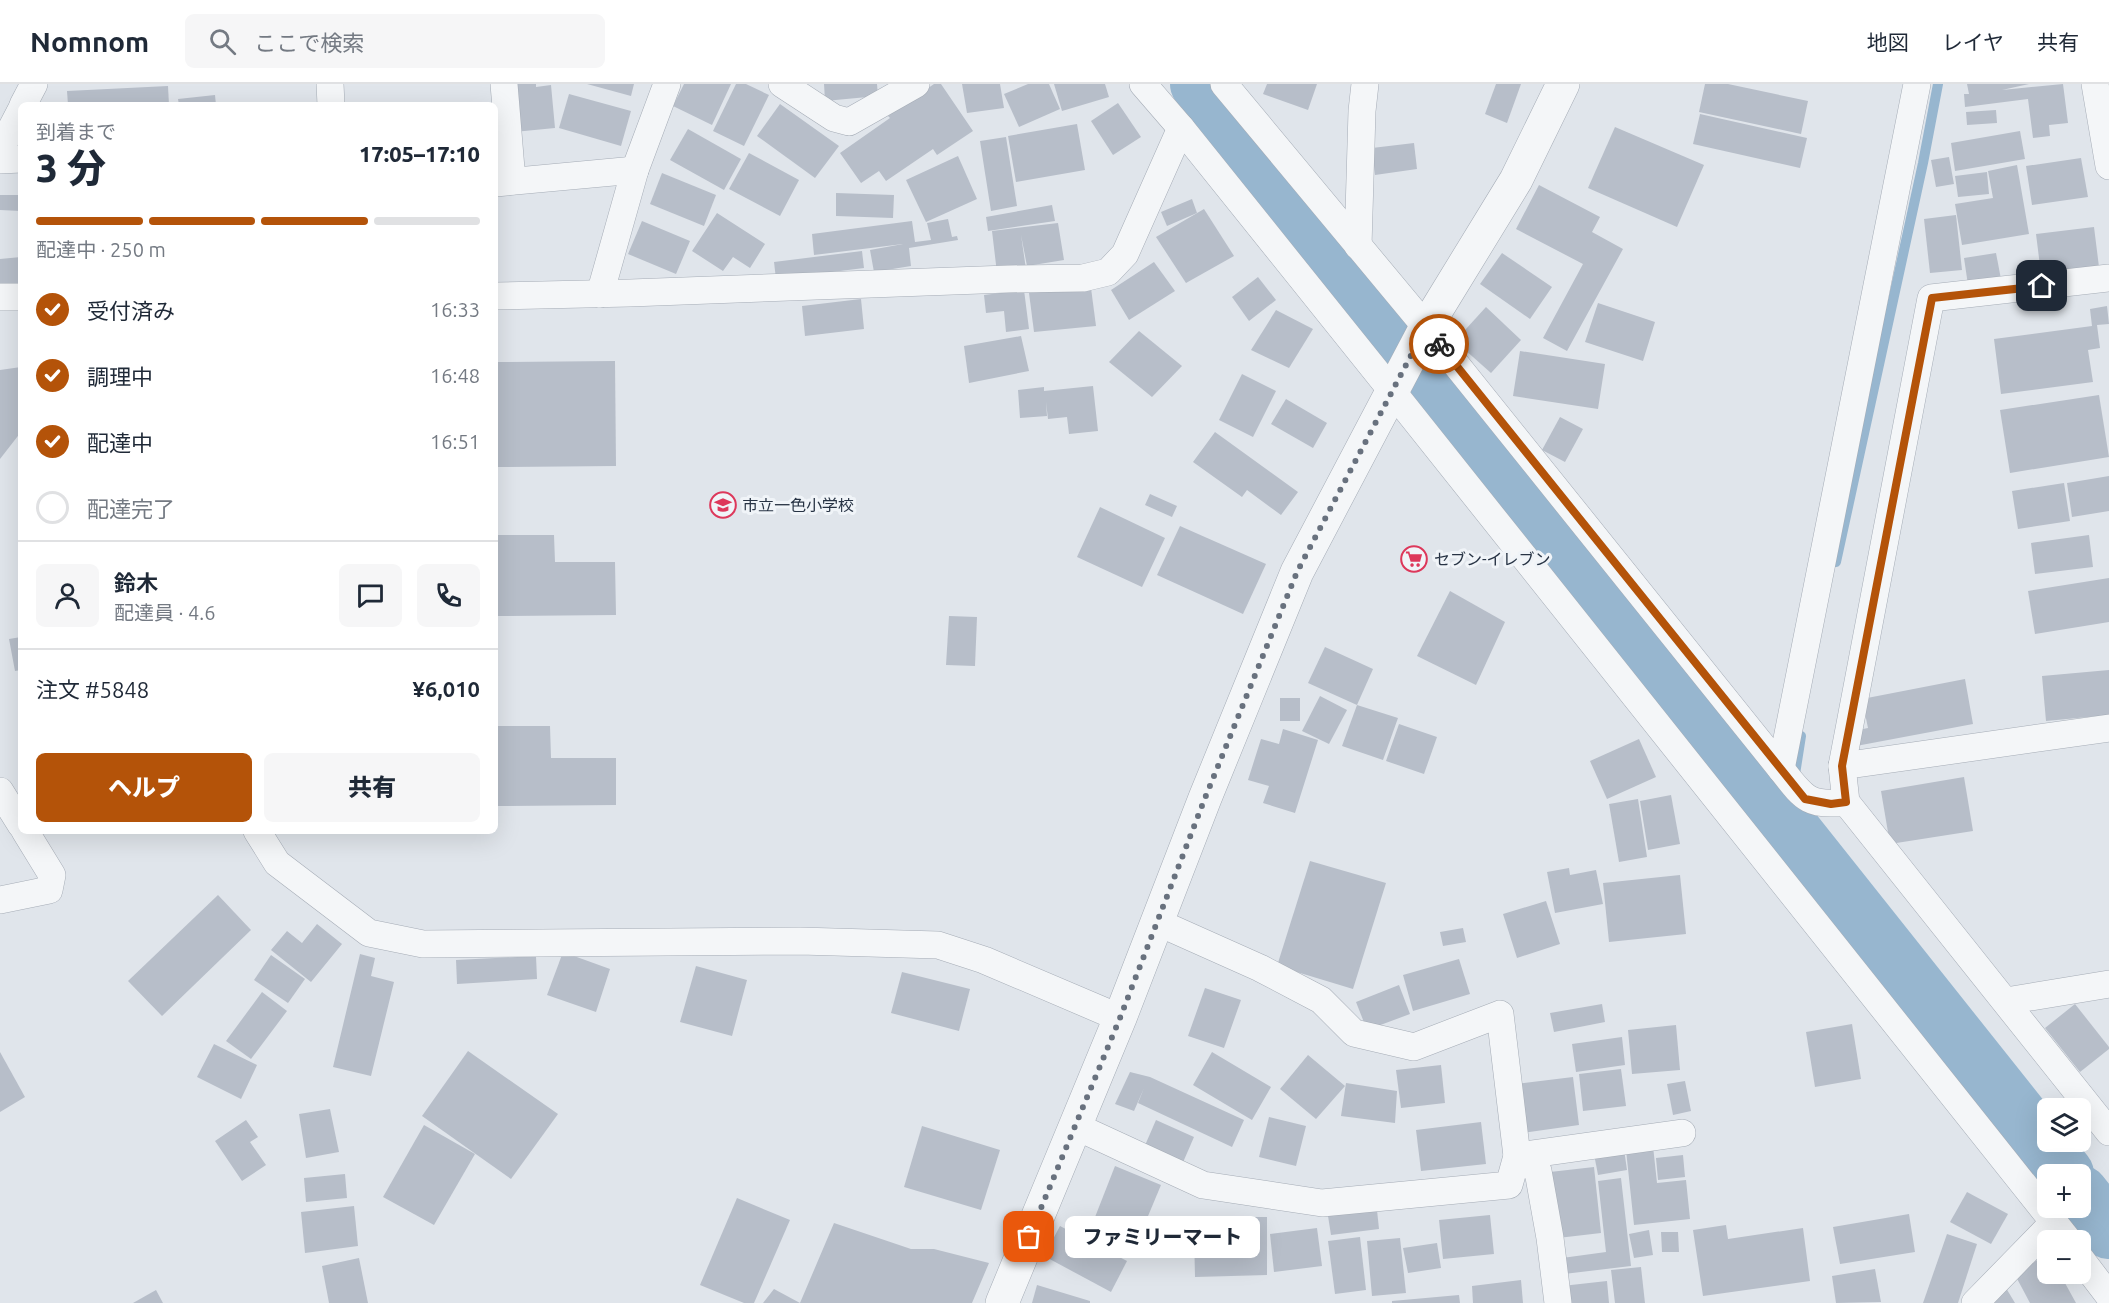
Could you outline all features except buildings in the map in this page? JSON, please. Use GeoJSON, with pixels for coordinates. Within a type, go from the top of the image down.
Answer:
{"type":"FeatureCollection","features":[{"type":"Feature","properties":{"kind":"street"},"geometry":{"type":"LineString","coordinates":[[25,102],[34,84]]}},
{"type":"Feature","properties":{"kind":"street"},"geometry":{"type":"LineString","coordinates":[[330,84],[332,102]]}},
{"type":"Feature","properties":{"kind":"street"},"geometry":{"type":"LineString","coordinates":[[504,84],[504,182],[635,170]]}},
{"type":"Feature","properties":{"kind":"street"},"geometry":{"type":"LineString","coordinates":[[600,294],[635,170],[667,84]]}},
{"type":"Feature","properties":{"kind":"street"},"geometry":{"type":"LineString","coordinates":[[782,84],[834,118],[849,122],[916,84]]}},
{"type":"Feature","properties":{"kind":"street"},"geometry":{"type":"LineString","coordinates":[[1143,84],[1392,391],[2059,1230]]}},
{"type":"Feature","properties":{"kind":"street"},"geometry":{"type":"LineString","coordinates":[[1224,84],[1426,327],[1805,799],[1831,804],[1846,802]]}},
{"type":"Feature","properties":{"kind":"street"},"geometry":{"type":"LineString","coordinates":[[1358,246],[1362,111],[1365,84]]}},
{"type":"Feature","properties":{"kind":"street"},"geometry":{"type":"LineString","coordinates":[[1002,1303],[1120,1018],[1205,798],[1297,572],[1426,327],[1516,180],[1563,84]]}},
{"type":"Feature","properties":{"kind":"street"},"geometry":{"type":"LineString","coordinates":[[1783,772],[1917,84]]}},
{"type":"Feature","properties":{"kind":"street"},"geometry":{"type":"LineString","coordinates":[[2095,84],[2109,166]]}},
{"type":"Feature","properties":{"kind":"street"},"geometry":{"type":"LineString","coordinates":[[0,150],[18,116]]}},
{"type":"Feature","properties":{"kind":"street"},"geometry":{"type":"LineString","coordinates":[[498,296],[1008,279],[1083,279],[1108,272],[1125,254],[1181,128]]}},
{"type":"Feature","properties":{"kind":"street"},"geometry":{"type":"LineString","coordinates":[[0,160],[18,159]]}},
{"type":"Feature","properties":{"kind":"street"},"geometry":{"type":"LineString","coordinates":[[2109,278],[1932,298],[1842,766],[1846,802],[2109,1132]]}},
{"type":"Feature","properties":{"kind":"street"},"geometry":{"type":"LineString","coordinates":[[0,297],[18,297]]}},
{"type":"Feature","properties":{"kind":"street"},"geometry":{"type":"LineString","coordinates":[[1842,766],[2109,728]]}},
{"type":"Feature","properties":{"kind":"street"},"geometry":{"type":"LineString","coordinates":[[0,790],[18,820]]}},
{"type":"Feature","properties":{"kind":"street"},"geometry":{"type":"LineString","coordinates":[[0,900],[49,890],[52,875],[27,834]]}},
{"type":"Feature","properties":{"kind":"street"},"geometry":{"type":"LineString","coordinates":[[259,834],[277,863],[369,933],[423,944],[800,940],[938,945],[984,960],[1120,1018]]}},
{"type":"Feature","properties":{"kind":"street"},"geometry":{"type":"LineString","coordinates":[[1075,1126],[1203,1185],[1322,1203],[1509,1185],[1517,1155],[1500,1014],[1414,1047],[1354,1033],[1321,1000],[1260,968],[1157,922]]}},
{"type":"Feature","properties":{"kind":"street"},"geometry":{"type":"LineString","coordinates":[[2006,1001],[2109,984]]}},
{"type":"Feature","properties":{"kind":"street"},"geometry":{"type":"LineString","coordinates":[[1517,1155],[1682,1133]]}},
{"type":"Feature","properties":{"kind":"street"},"geometry":{"type":"LineString","coordinates":[[1517,1155],[1538,1171],[1550,1238],[1558,1303]]}},
{"type":"Feature","properties":{"kind":"street"},"geometry":{"type":"LineString","coordinates":[[1975,1303],[2037,1252]]}},
{"type":"Feature","properties":{"kind":"street"},"geometry":{"type":"LineString","coordinates":[[2091,1272],[2109,1296]]}},
{"type":"Feature","properties":{"kind":"waterway"},"geometry":{"type":"LineString","coordinates":[[1199,84],[2057,1164]]}},
{"type":"Feature","properties":{"kind":"waterway"},"geometry":{"type":"LineString","coordinates":[[1836,562],[1923,163],[1938,84]]}},
{"type":"Feature","properties":{"kind":"waterway"},"geometry":{"type":"LineString","coordinates":[[1787,825],[1801,736]]}},
{"type":"Feature","properties":{"kind":"waterway"},"geometry":{"type":"LineString","coordinates":[[2091,1208],[2109,1230]]}},
{"type":"Feature","properties":{"kind":"way so far"},"geometry":{"type":"LineString","coordinates":[[1029,1237],[1120,1018],[1205,798],[1297,572],[1426,327],[1439,344]]}},
{"type":"Feature","properties":{"kind":"place","name":"市立一色小学校"},"geometry":{"type":"Point","coordinates":[723,505]}},
{"type":"Feature","properties":{"kind":"place","name":"セブン-イレブン"},"geometry":{"type":"Point","coordinates":[1414,559]}},
{"type":"Feature","properties":{"kind":"place","name":"ファミリーマート"},"geometry":{"type":"Point","coordinates":[1029,1237]}},
{"type":"Feature","properties":{"kind":"route"},"geometry":{"type":"LineString","coordinates":[[1439,344],[1805,799],[1831,804],[1846,802],[1842,766],[1932,298],[2042,286]]}}]}
